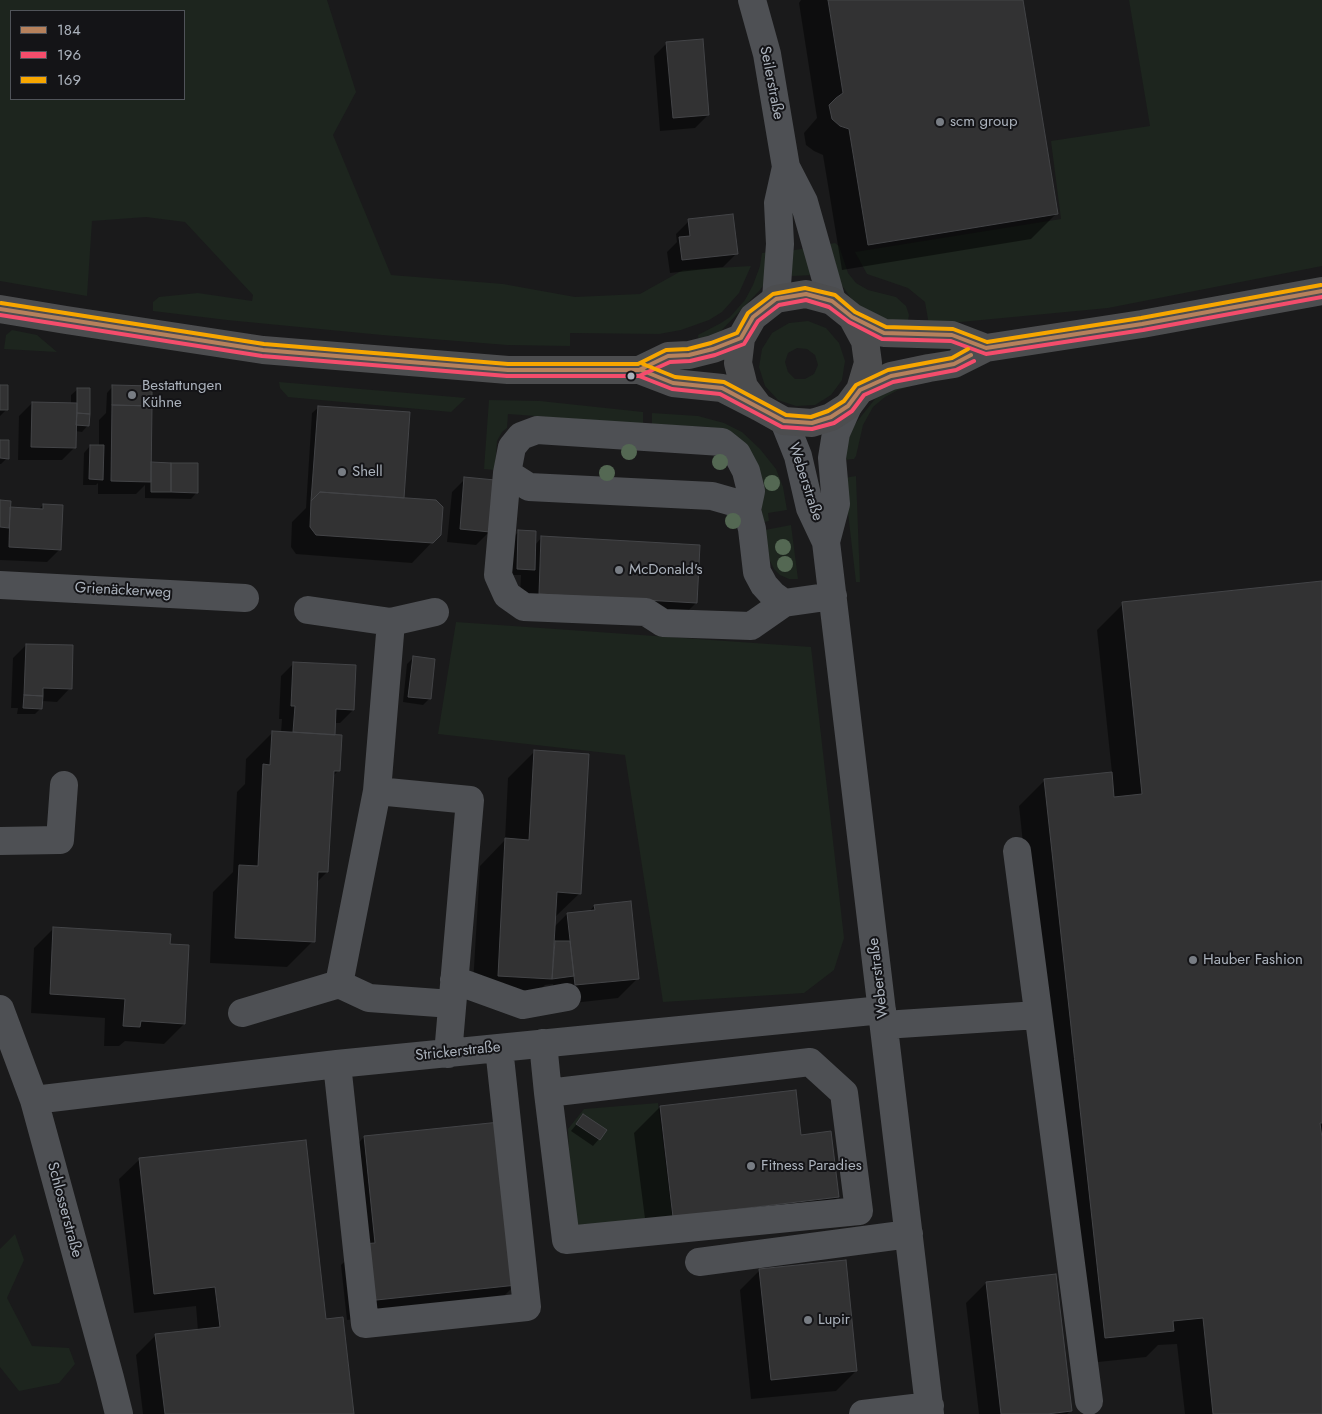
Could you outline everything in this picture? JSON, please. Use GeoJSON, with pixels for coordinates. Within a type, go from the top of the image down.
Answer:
{"type":"FeatureCollection","features":[{"type":"Feature","properties":{"kind":"main road"},"geometry":{"type":"LineString","coordinates":[[0,309],[282,352],[508,370],[639,370],[673,383],[722,388],[784,421],[812,423],[830,417],[854,398],[891,376],[954,364],[986,348],[1142,324],[1322,291]]}},
{"type":"Feature","properties":{"kind":"main road"},"geometry":{"type":"LineString","coordinates":[[759,407],[744,386],[738,363],[741,338],[753,317],[776,299],[806,294],[842,309],[884,333],[952,336],[986,348]]}},
{"type":"Feature","properties":{"kind":"main road"},"geometry":{"type":"LineString","coordinates":[[842,309],[865,341],[868,363],[854,398]]}},
{"type":"Feature","properties":{"kind":"main road"},"geometry":{"type":"LineString","coordinates":[[639,370],[668,356],[689,355],[741,338]]}},
{"type":"Feature","properties":{"kind":"street","name":"Seilerstraße"},"geometry":{"type":"LineString","coordinates":[[752,0],[767,54],[786,167],[804,202],[842,309]]}},
{"type":"Feature","properties":{"kind":"street","name":"Seilerstraße"},"geometry":{"type":"LineString","coordinates":[[776,299],[780,244],[778,202],[786,167]]}},
{"type":"Feature","properties":{"kind":"street","name":"Weberstraße"},"geometry":{"type":"LineString","coordinates":[[826,542],[836,504],[832,458],[836,433],[854,398]]}},
{"type":"Feature","properties":{"kind":"street","name":"Weberstraße"},"geometry":{"type":"LineString","coordinates":[[784,421],[798,456],[810,508],[826,542],[930,1410]]}},
{"type":"Feature","properties":{"kind":"street"},"geometry":{"type":"LineString","coordinates":[[784,603],[773,595],[756,572],[752,529],[747,510],[751,491],[746,471],[736,454],[722,442],[537,430],[520,436],[512,447],[507,473],[498,575],[507,595],[524,607],[646,612],[663,623],[751,626],[784,603],[833,596]]}},
{"type":"Feature","properties":{"kind":"street"},"geometry":{"type":"LineString","coordinates":[[507,473],[530,486],[712,496],[733,502],[747,510]]}},
{"type":"Feature","properties":{"kind":"street","name":"Grienäckerweg"},"geometry":{"type":"LineString","coordinates":[[0,585],[245,598]]}},
{"type":"Feature","properties":{"kind":"street"},"geometry":{"type":"LineString","coordinates":[[308,610],[391,622],[435,612]]}},
{"type":"Feature","properties":{"kind":"street"},"geometry":{"type":"LineString","coordinates":[[339,984],[377,792],[391,622]]}},
{"type":"Feature","properties":{"kind":"street"},"geometry":{"type":"LineString","coordinates":[[0,841],[60,840],[64,785]]}},
{"type":"Feature","properties":{"kind":"street"},"geometry":{"type":"LineString","coordinates":[[377,792],[470,800],[448,1054]]}},
{"type":"Feature","properties":{"kind":"street"},"geometry":{"type":"LineString","coordinates":[[1017,851],[1089,1401]]}},
{"type":"Feature","properties":{"kind":"street"},"geometry":{"type":"LineString","coordinates":[[242,1014],[339,984],[369,998],[453,992],[524,1005],[567,996]]}},
{"type":"Feature","properties":{"kind":"street","name":"Schlosserstraße"},"geometry":{"type":"LineString","coordinates":[[0,1009],[34,1100],[119,1414]]}},
{"type":"Feature","properties":{"kind":"street","name":"Strickerstraße"},"geometry":{"type":"LineString","coordinates":[[34,1100],[337,1064],[543,1043],[883,1017],[1038,1015]]}},
{"type":"Feature","properties":{"kind":"street"},"geometry":{"type":"LineString","coordinates":[[543,1043],[548,1093],[566,1240],[859,1211],[844,1093],[810,1062],[548,1093]]}},
{"type":"Feature","properties":{"kind":"street"},"geometry":{"type":"LineString","coordinates":[[337,1064],[365,1324],[527,1307],[499,1048]]}},
{"type":"Feature","properties":{"kind":"street"},"geometry":{"type":"LineString","coordinates":[[699,1262],[909,1234]]}},
{"type":"Feature","properties":{"kind":"street"},"geometry":{"type":"LineString","coordinates":[[864,1414],[930,1410]]}},
{"type":"Feature","properties":{"kind":"shaded area"},"geometry":{"type":"Polygon","coordinates":[[[0,0],[327,0],[356,92],[333,135],[391,275],[503,284],[575,297],[640,294],[683,270],[751,266],[739,293],[722,312],[709,320],[681,330],[659,334],[570,333],[570,346],[507,345],[382,335],[153,311],[153,302],[159,297],[198,293],[252,301],[253,295],[185,222],[146,217],[92,221],[87,296],[0,281],[0,0]]]}},
{"type":"Feature","properties":{"kind":"shaded area"},"geometry":{"type":"Polygon","coordinates":[[[1129,0],[1322,0],[1322,266],[1108,308],[929,325],[925,302],[908,288],[867,274],[855,252],[1061,219],[1051,141],[1150,126],[1129,0]]]}},
{"type":"Feature","properties":{"kind":"shaded area"},"geometry":{"type":"Polygon","coordinates":[[[835,243],[839,246],[848,273],[856,283],[868,290],[896,297],[906,306],[909,315],[907,326],[868,315],[852,300],[841,284],[830,244],[835,243]]]}},
{"type":"Feature","properties":{"kind":"shaded area"},"geometry":{"type":"Polygon","coordinates":[[[807,248],[814,275],[792,276],[789,251],[807,248]]]}},
{"type":"Feature","properties":{"kind":"shaded area"},"geometry":{"type":"Polygon","coordinates":[[[770,252],[767,280],[760,290],[719,333],[699,343],[698,335],[730,317],[745,300],[760,266],[762,253],[770,252]]]}},
{"type":"Feature","properties":{"kind":"shaded area"},"geometry":{"type":"Polygon","coordinates":[[[808,321],[826,328],[839,343],[845,361],[842,380],[831,395],[815,405],[796,406],[778,400],[765,386],[759,367],[762,349],[772,333],[789,323],[808,321]],[[797,348],[788,353],[785,362],[788,372],[795,379],[805,379],[814,374],[818,365],[815,355],[807,349],[797,348]]]}},
{"type":"Feature","properties":{"kind":"shaded area"},"geometry":{"type":"Polygon","coordinates":[[[12,330],[37,335],[57,352],[4,349],[6,335],[12,330]]]}},
{"type":"Feature","properties":{"kind":"shaded area"},"geometry":{"type":"Polygon","coordinates":[[[279,382],[466,398],[451,412],[288,397],[280,388],[279,382]]]}},
{"type":"Feature","properties":{"kind":"shaded area"},"geometry":{"type":"Polygon","coordinates":[[[893,386],[911,386],[885,397],[873,407],[863,425],[856,456],[854,459],[842,460],[851,429],[875,399],[893,386]]]}},
{"type":"Feature","properties":{"kind":"shaded area"},"geometry":{"type":"Polygon","coordinates":[[[489,400],[540,401],[643,412],[643,424],[508,414],[507,428],[502,432],[497,441],[495,470],[484,469],[489,400]]]}},
{"type":"Feature","properties":{"kind":"shaded area"},"geometry":{"type":"Polygon","coordinates":[[[652,413],[698,416],[724,423],[742,432],[760,449],[776,469],[783,487],[787,510],[768,513],[769,521],[764,522],[755,474],[726,432],[710,427],[652,424],[652,413]]]}},
{"type":"Feature","properties":{"kind":"shaded area"},"geometry":{"type":"Polygon","coordinates":[[[856,476],[860,582],[856,582],[844,478],[856,476]]]}},
{"type":"Feature","properties":{"kind":"shaded area"},"geometry":{"type":"Polygon","coordinates":[[[791,525],[798,579],[789,579],[780,575],[774,569],[770,561],[765,530],[791,525]]]}},
{"type":"Feature","properties":{"kind":"shaded area"},"geometry":{"type":"Polygon","coordinates":[[[456,622],[811,647],[844,938],[834,970],[804,993],[663,1002],[625,755],[438,734],[456,622]]]}},
{"type":"Feature","properties":{"kind":"shaded area"},"geometry":{"type":"Polygon","coordinates":[[[658,1103],[672,1216],[573,1226],[568,1129],[584,1109],[658,1103]]]}},
{"type":"Feature","properties":{"kind":"shaded area"},"geometry":{"type":"Polygon","coordinates":[[[15,1234],[24,1260],[7,1298],[32,1346],[69,1348],[75,1364],[59,1383],[19,1391],[0,1367],[0,1249],[15,1234]]]}},
{"type":"Feature","properties":{"kind":"building","name":"scm group"},"geometry":{"type":"Polygon","coordinates":[[[828,0],[1023,0],[1058,214],[868,245],[849,129],[840,126],[832,119],[829,105],[843,93],[828,0]]]}},
{"type":"Feature","properties":{"kind":"building"},"geometry":{"type":"Polygon","coordinates":[[[703,39],[709,115],[673,118],[666,42],[703,39]]]}},
{"type":"Feature","properties":{"kind":"building"},"geometry":{"type":"Polygon","coordinates":[[[733,214],[738,254],[682,260],[679,237],[690,236],[688,219],[733,214]]]}},
{"type":"Feature","properties":{"kind":"building"},"geometry":{"type":"Polygon","coordinates":[[[0,385],[8,385],[8,410],[0,410],[0,385]]]}},
{"type":"Feature","properties":{"kind":"building"},"geometry":{"type":"Polygon","coordinates":[[[112,385],[152,386],[152,406],[112,405],[112,385]]]}},
{"type":"Feature","properties":{"kind":"building"},"geometry":{"type":"Polygon","coordinates":[[[77,388],[90,388],[90,414],[77,413],[77,388]]]}},
{"type":"Feature","properties":{"kind":"building"},"geometry":{"type":"Polygon","coordinates":[[[32,402],[77,403],[76,448],[31,447],[32,402]]]}},
{"type":"Feature","properties":{"kind":"building"},"geometry":{"type":"Polygon","coordinates":[[[112,405],[152,406],[151,482],[111,481],[112,405]]]}},
{"type":"Feature","properties":{"kind":"building"},"geometry":{"type":"Polygon","coordinates":[[[318,406],[410,412],[404,498],[320,492],[311,501],[318,406]]]}},
{"type":"Feature","properties":{"kind":"building"},"geometry":{"type":"Polygon","coordinates":[[[77,413],[90,414],[89,426],[76,425],[77,413]]]}},
{"type":"Feature","properties":{"kind":"building"},"geometry":{"type":"Polygon","coordinates":[[[0,440],[9,440],[9,459],[0,458],[0,440]]]}},
{"type":"Feature","properties":{"kind":"building"},"geometry":{"type":"Polygon","coordinates":[[[90,445],[104,445],[103,480],[89,479],[90,445]]]}},
{"type":"Feature","properties":{"kind":"building"},"geometry":{"type":"Polygon","coordinates":[[[151,462],[171,463],[171,492],[151,492],[151,462]]]}},
{"type":"Feature","properties":{"kind":"building"},"geometry":{"type":"Polygon","coordinates":[[[171,463],[198,463],[198,493],[171,492],[171,463]]]}},
{"type":"Feature","properties":{"kind":"building"},"geometry":{"type":"Polygon","coordinates":[[[464,477],[495,480],[490,532],[460,529],[464,477]]]}},
{"type":"Feature","properties":{"kind":"building"},"geometry":{"type":"Polygon","coordinates":[[[320,492],[436,500],[443,507],[441,535],[433,543],[316,535],[310,527],[311,501],[320,492]]]}},
{"type":"Feature","properties":{"kind":"building"},"geometry":{"type":"Polygon","coordinates":[[[0,500],[11,501],[9,528],[0,527],[0,500]]]}},
{"type":"Feature","properties":{"kind":"building"},"geometry":{"type":"Polygon","coordinates":[[[43,504],[63,505],[61,550],[9,547],[10,507],[43,509],[43,504]]]}},
{"type":"Feature","properties":{"kind":"building"},"geometry":{"type":"Polygon","coordinates":[[[518,530],[536,531],[535,570],[517,569],[518,530]]]}},
{"type":"Feature","properties":{"kind":"building","name":"McDonald's"},"geometry":{"type":"Polygon","coordinates":[[[541,536],[700,545],[697,603],[539,594],[541,536]]]}},
{"type":"Feature","properties":{"kind":"building","name":"Hauber Fashion"},"geometry":{"type":"Polygon","coordinates":[[[1322,581],[1322,1123],[1320,1123],[1322,1138],[1322,1414],[1213,1414],[1203,1318],[1173,1321],[1174,1331],[1105,1338],[1044,779],[1112,772],[1114,797],[1142,794],[1122,602],[1322,581]]]}},
{"type":"Feature","properties":{"kind":"building"},"geometry":{"type":"Polygon","coordinates":[[[26,644],[73,645],[72,689],[43,688],[43,696],[24,695],[26,644]]]}},
{"type":"Feature","properties":{"kind":"building"},"geometry":{"type":"Polygon","coordinates":[[[413,656],[435,659],[431,699],[408,697],[413,656]]]}},
{"type":"Feature","properties":{"kind":"building"},"geometry":{"type":"Polygon","coordinates":[[[293,662],[356,665],[354,710],[336,709],[335,735],[293,732],[295,706],[291,706],[293,662]]]}},
{"type":"Feature","properties":{"kind":"building"},"geometry":{"type":"Polygon","coordinates":[[[24,695],[43,696],[42,709],[23,708],[24,695]]]}},
{"type":"Feature","properties":{"kind":"building"},"geometry":{"type":"Polygon","coordinates":[[[272,731],[342,735],[340,771],[334,771],[328,872],[318,872],[315,942],[235,938],[239,865],[258,866],[263,764],[270,765],[272,731]]]}},
{"type":"Feature","properties":{"kind":"building"},"geometry":{"type":"Polygon","coordinates":[[[534,750],[589,754],[581,894],[557,892],[552,979],[498,976],[505,838],[529,840],[534,750]]]}},
{"type":"Feature","properties":{"kind":"building"},"geometry":{"type":"Polygon","coordinates":[[[631,901],[639,979],[575,985],[567,913],[595,910],[594,905],[631,901]]]}},
{"type":"Feature","properties":{"kind":"building"},"geometry":{"type":"Polygon","coordinates":[[[53,927],[171,934],[170,944],[189,945],[185,1024],[141,1021],[140,1027],[123,1026],[125,999],[50,994],[53,927]]]}},
{"type":"Feature","properties":{"kind":"building"},"geometry":{"type":"Polygon","coordinates":[[[555,941],[570,941],[574,976],[552,979],[555,941]]]}},
{"type":"Feature","properties":{"kind":"building","name":"Fitness Paradies"},"geometry":{"type":"Polygon","coordinates":[[[796,1090],[801,1135],[831,1131],[839,1197],[673,1217],[660,1106],[796,1090]]]}},
{"type":"Feature","properties":{"kind":"building"},"geometry":{"type":"Polygon","coordinates":[[[583,1114],[607,1130],[600,1140],[576,1124],[583,1114]]]}},
{"type":"Feature","properties":{"kind":"building"},"geometry":{"type":"Polygon","coordinates":[[[500,1122],[517,1285],[367,1301],[361,1244],[375,1243],[364,1136],[500,1122]]]}},
{"type":"Feature","properties":{"kind":"building"},"geometry":{"type":"Polygon","coordinates":[[[306,1140],[326,1319],[343,1317],[354,1414],[165,1414],[155,1334],[220,1327],[215,1287],[154,1294],[139,1158],[306,1140]]]}},
{"type":"Feature","properties":{"kind":"building","name":"Lupir"},"geometry":{"type":"Polygon","coordinates":[[[846,1260],[857,1371],[771,1380],[759,1269],[846,1260]]]}},
{"type":"Feature","properties":{"kind":"building"},"geometry":{"type":"Polygon","coordinates":[[[1056,1274],[1072,1411],[1047,1414],[1001,1414],[986,1282],[1056,1274]]]}},
{"type":"Feature","properties":{"kind":"transit line","name":"169"},"geometry":{"type":"LineString","coordinates":[[1,303],[264,344],[508,364],[638,364],[666,350],[688,349],[737,333],[748,313],[773,294],[805,288],[835,295],[855,312],[886,327],[953,329],[987,342],[1141,318],[1321,285]]}},
{"type":"Feature","properties":{"kind":"transit line","name":"184"},"geometry":{"type":"LineString","coordinates":[[0,309],[263,350],[508,370],[639,370],[668,356],[689,355],[713,349],[741,338],[753,317],[776,299],[806,294],[832,301],[852,317],[884,333],[952,335],[986,348],[1142,324],[1322,291]]}},
{"type":"Feature","properties":{"kind":"transit line","name":"196"},"geometry":{"type":"LineString","coordinates":[[0,315],[262,356],[507,376],[639,376],[670,362],[690,361],[715,355],[744,344],[758,321],[779,305],[806,300],[829,307],[849,322],[882,339],[951,341],[986,354],[1143,330],[1322,297]]}},
{"type":"Feature","properties":{"kind":"transit line","name":"169"},"geometry":{"type":"LineString","coordinates":[[643,364],[675,377],[724,382],[786,415],[811,417],[828,411],[844,401],[856,385],[888,370],[952,358],[968,349]]}},
{"type":"Feature","properties":{"kind":"transit line","name":"184"},"geometry":{"type":"LineString","coordinates":[[641,370],[673,383],[722,388],[784,421],[812,423],[831,417],[848,406],[860,390],[891,376],[954,364],[971,355]]}},
{"type":"Feature","properties":{"kind":"transit line","name":"196"},"geometry":{"type":"LineString","coordinates":[[639,376],[672,389],[720,394],[782,427],[812,429],[834,423],[852,411],[864,395],[893,382],[956,370],[974,361]]}},
{"type":"Feature","properties":{"kind":"place","name":"scm group"},"geometry":{"type":"Point","coordinates":[940,122]}},
{"type":"Feature","properties":{"kind":"place","name":"Bestattungen Kühne"},"geometry":{"type":"Point","coordinates":[132,395]}},
{"type":"Feature","properties":{"kind":"place","name":"Shell"},"geometry":{"type":"Point","coordinates":[342,472]}},
{"type":"Feature","properties":{"kind":"place","name":"McDonald's"},"geometry":{"type":"Point","coordinates":[619,570]}},
{"type":"Feature","properties":{"kind":"place","name":"Hauber Fashion"},"geometry":{"type":"Point","coordinates":[1193,960]}},
{"type":"Feature","properties":{"kind":"place","name":"Fitness Paradies"},"geometry":{"type":"Point","coordinates":[751,1166]}},
{"type":"Feature","properties":{"kind":"place","name":"Lupir"},"geometry":{"type":"Point","coordinates":[808,1320]}}]}
